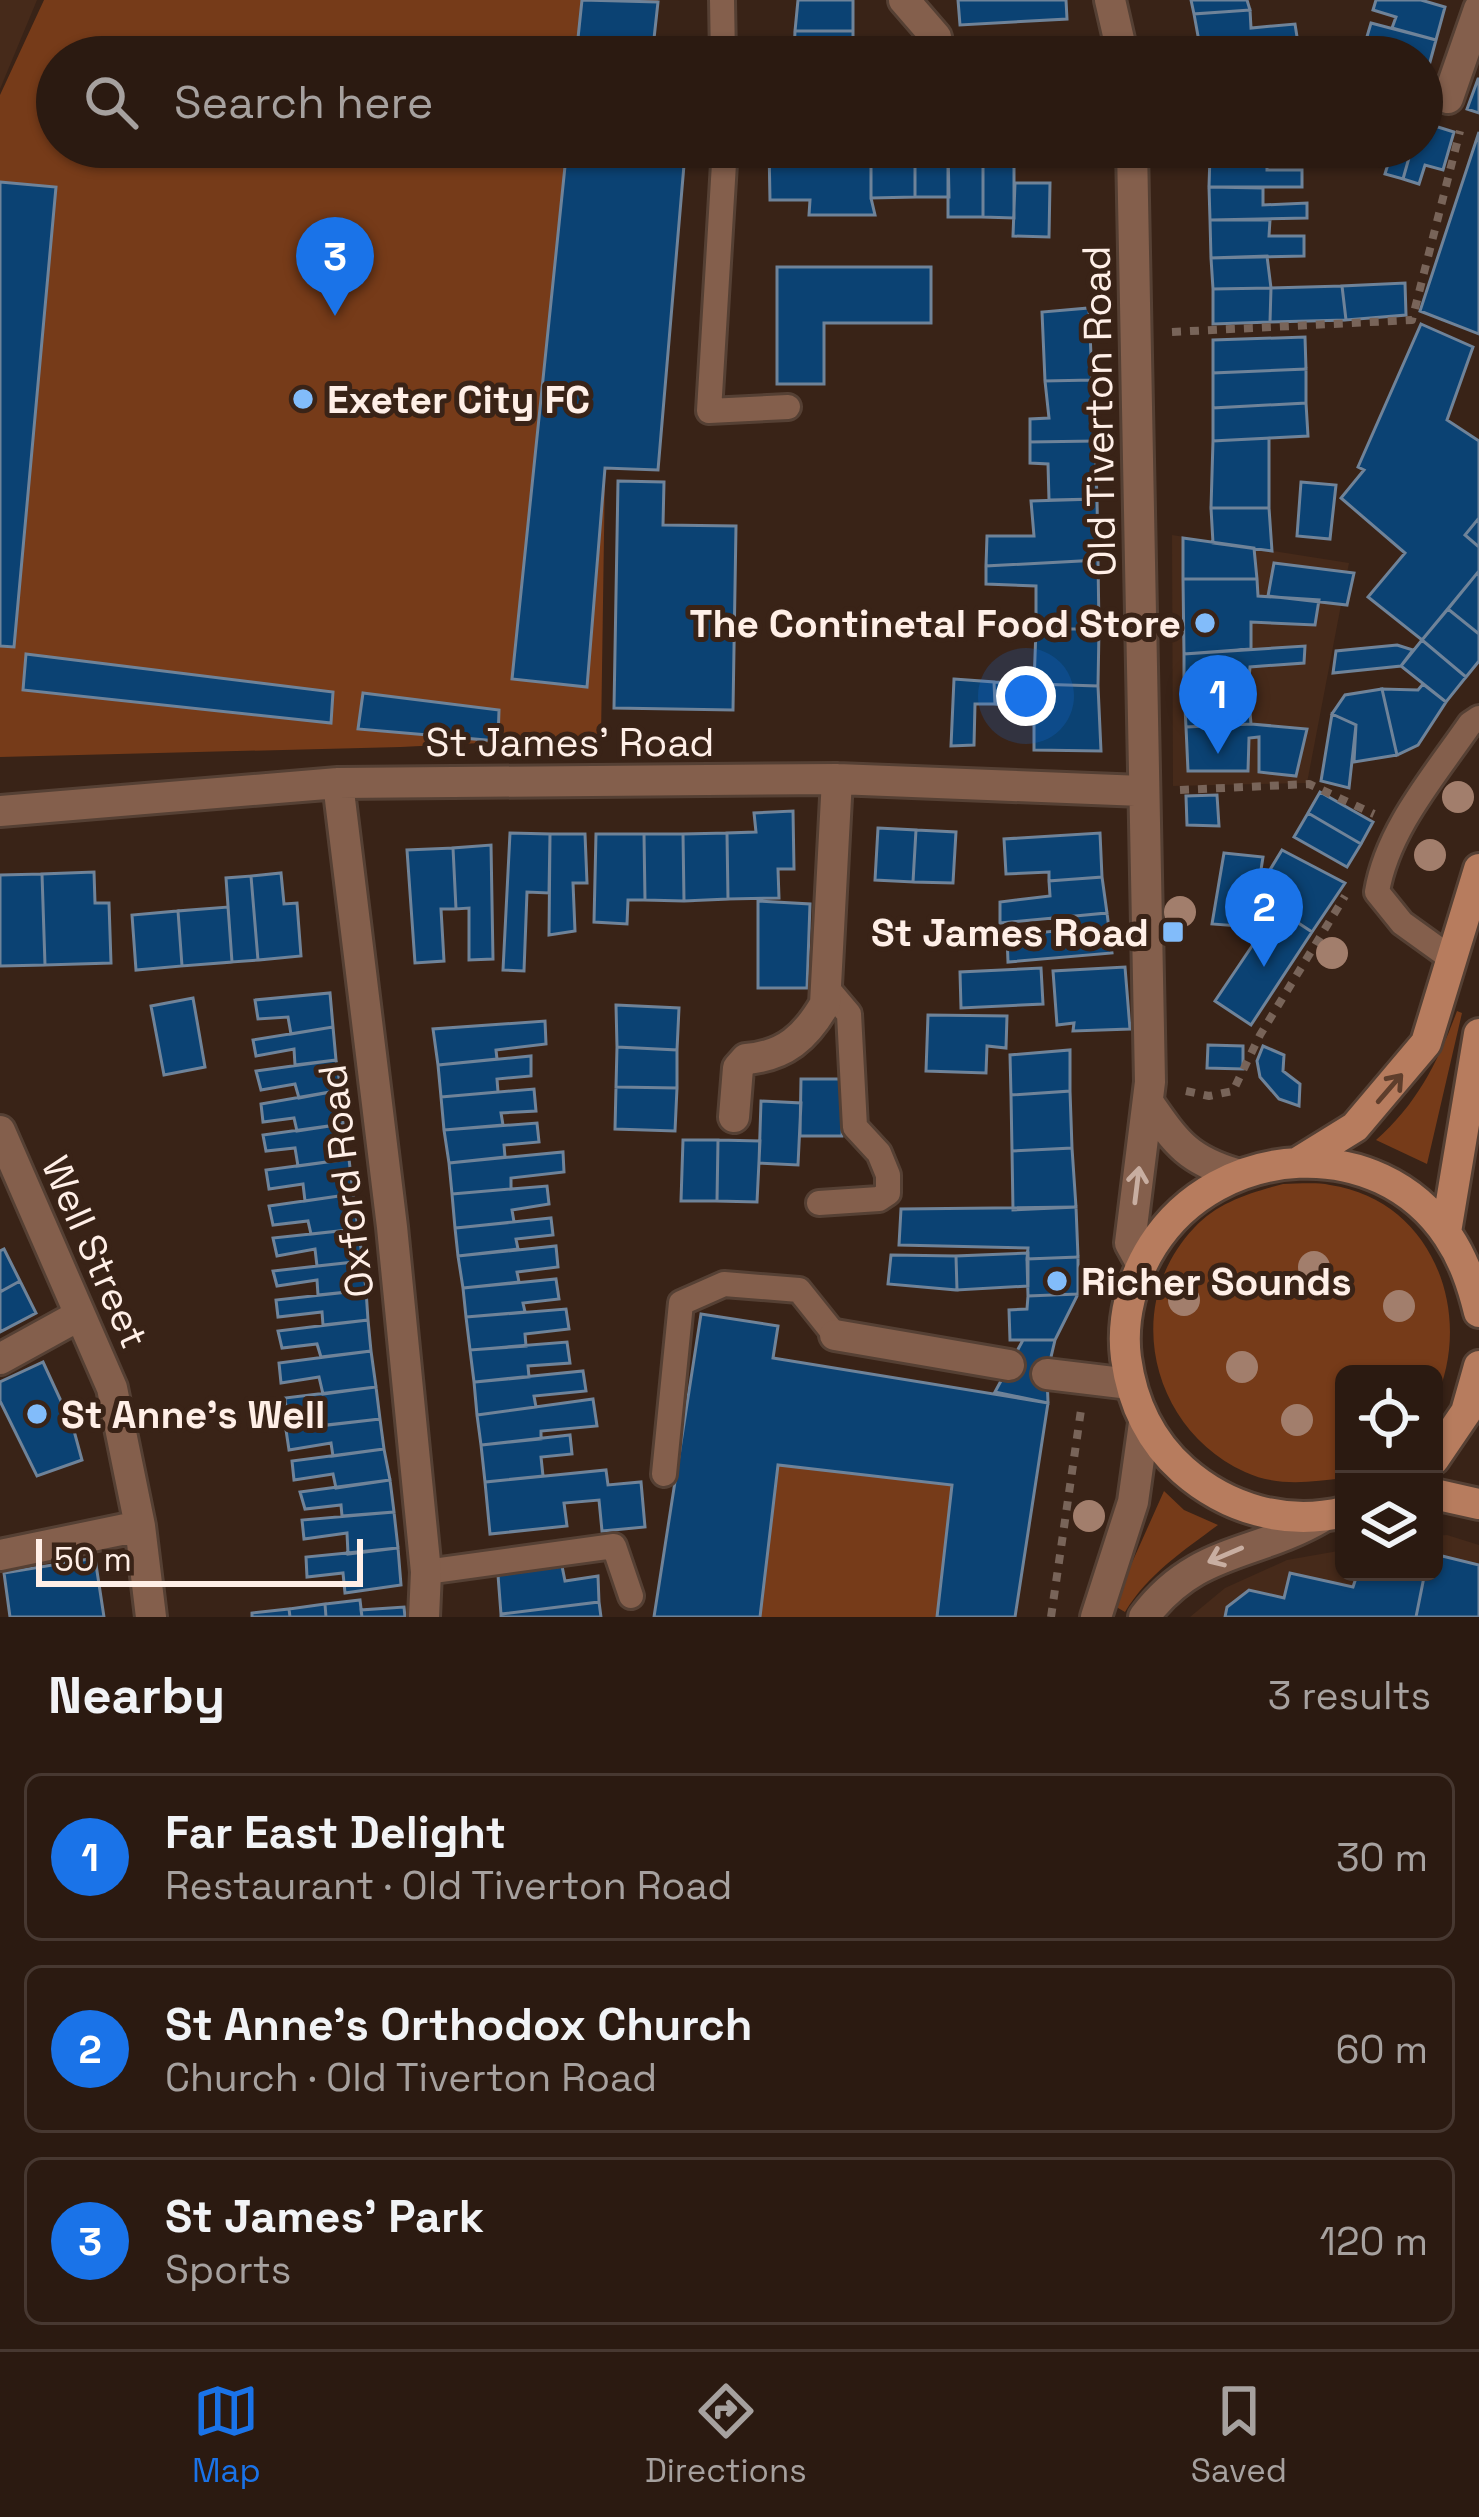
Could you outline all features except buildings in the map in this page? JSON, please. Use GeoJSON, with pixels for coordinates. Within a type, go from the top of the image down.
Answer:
{"type":"FeatureCollection","features":[{"type":"Feature","properties":{"kind":"main road"},"geometry":{"type":"LineString","coordinates":[[1300,1161],[1355,1127],[1426,1043],[1479,869]]}},
{"type":"Feature","properties":{"kind":"main road"},"geometry":{"type":"LineString","coordinates":[[1446,1232],[1479,1034]]}},
{"type":"Feature","properties":{"kind":"main road"},"geometry":{"type":"LineString","coordinates":[[1333,1514],[1279,1516],[1238,1506],[1201,1486],[1169,1458],[1144,1423],[1130,1384],[1124,1343],[1129,1302],[1142,1264],[1165,1226],[1197,1196],[1236,1174],[1267,1164],[1300,1161],[1356,1168],[1406,1193],[1446,1232],[1468,1271],[1479,1312]]}},
{"type":"Feature","properties":{"kind":"main road"},"geometry":{"type":"LineString","coordinates":[[1443,1446],[1466,1412],[1479,1366]]}},
{"type":"Feature","properties":{"kind":"main road"},"geometry":{"type":"LineString","coordinates":[[1443,1496],[1479,1504]]}},
{"type":"Feature","properties":{"kind":"street"},"geometry":{"type":"LineString","coordinates":[[904,0],[935,36]]}},
{"type":"Feature","properties":{"kind":"street"},"geometry":{"type":"LineString","coordinates":[[1110,0],[1118,36]]}},
{"type":"Feature","properties":{"kind":"street"},"geometry":{"type":"LineString","coordinates":[[1448,98],[1479,9]]}},
{"type":"Feature","properties":{"kind":"street","name":"Old Tiverton Road"},"geometry":{"type":"LineString","coordinates":[[1132,168],[1150,1105],[1130,1243],[1142,1264]]}},
{"type":"Feature","properties":{"kind":"street"},"geometry":{"type":"LineString","coordinates":[[734,1118],[738,1068],[746,1059],[769,1057],[807,1035],[825,1004],[837,779]]}},
{"type":"Feature","properties":{"kind":"street","name":"St James' Road"},"geometry":{"type":"LineString","coordinates":[[0,812],[338,783],[837,779],[1142,791]]}},
{"type":"Feature","properties":{"kind":"street","name":"Oxford Road"},"geometry":{"type":"LineString","coordinates":[[338,783],[392,1227],[426,1572],[424,1617]]}},
{"type":"Feature","properties":{"kind":"street"},"geometry":{"type":"LineString","coordinates":[[1150,1105],[1190,1155],[1236,1174]]}},
{"type":"Feature","properties":{"kind":"street","name":"Well Street"},"geometry":{"type":"LineString","coordinates":[[0,1132],[112,1388],[140,1526],[151,1617]]}},
{"type":"Feature","properties":{"kind":"street"},"geometry":{"type":"LineString","coordinates":[[0,1359],[78,1316]]}},
{"type":"Feature","properties":{"kind":"street"},"geometry":{"type":"LineString","coordinates":[[835,1335],[1010,1365]]}},
{"type":"Feature","properties":{"kind":"street"},"geometry":{"type":"LineString","coordinates":[[1047,1374],[1130,1384]]}},
{"type":"Feature","properties":{"kind":"street"},"geometry":{"type":"LineString","coordinates":[[1096,1617],[1133,1502],[1144,1423]]}},
{"type":"Feature","properties":{"kind":"street"},"geometry":{"type":"LineString","coordinates":[[1144,1617],[1185,1574],[1232,1551],[1294,1533],[1333,1514]]}},
{"type":"Feature","properties":{"kind":"street"},"geometry":{"type":"LineString","coordinates":[[0,1556],[140,1526]]}},
{"type":"Feature","properties":{"kind":"lane"},"geometry":{"type":"LineString","coordinates":[[722,0],[723,36]]}},
{"type":"Feature","properties":{"kind":"lane"},"geometry":{"type":"LineString","coordinates":[[724,168],[709,410],[788,406]]}},
{"type":"Feature","properties":{"kind":"lane"},"geometry":{"type":"LineString","coordinates":[[1452,958],[1402,923],[1377,892],[1382,860],[1425,789],[1479,718]]}},
{"type":"Feature","properties":{"kind":"lane"},"geometry":{"type":"LineString","coordinates":[[819,1203],[879,1199],[888,1192],[888,1174],[879,1153],[855,1126],[849,1014],[827,988]]}},
{"type":"Feature","properties":{"kind":"lane"},"geometry":{"type":"LineString","coordinates":[[664,1474],[681,1303],[724,1284],[799,1290],[835,1335]]}},
{"type":"Feature","properties":{"kind":"lane"},"geometry":{"type":"LineString","coordinates":[[426,1572],[614,1546],[631,1595]]}},
{"type":"Feature","properties":{"kind":"path"},"geometry":{"type":"LineString","coordinates":[[1176,332],[1412,320],[1462,123],[1448,98]]}},
{"type":"Feature","properties":{"kind":"path"},"geometry":{"type":"LineString","coordinates":[[1142,791],[1309,784],[1386,820],[1425,789]]}},
{"type":"Feature","properties":{"kind":"shaded area"},"geometry":{"type":"Polygon","coordinates":[[[0,0],[37,0],[0,89],[0,0]]]}},
{"type":"Feature","properties":{"kind":"shaded area"},"geometry":{"type":"Polygon","coordinates":[[[44,0],[658,0],[654,36],[36,36],[36,168],[684,168],[658,470],[605,468],[601,737],[0,757],[0,95],[44,0]]]}},
{"type":"Feature","properties":{"kind":"shaded area"},"geometry":{"type":"Polygon","coordinates":[[[1172,535],[1349,563],[1307,783],[1173,786],[1172,535]]]}},
{"type":"Feature","properties":{"kind":"shaded area"},"geometry":{"type":"Polygon","coordinates":[[[1457,1011],[1462,1013],[1427,1164],[1376,1140],[1425,1081],[1457,1011]]]}},
{"type":"Feature","properties":{"kind":"shaded area"},"geometry":{"type":"Polygon","coordinates":[[[1312,1183],[1366,1195],[1396,1213],[1419,1237],[1447,1299],[1450,1334],[1443,1378],[1443,1365],[1335,1365],[1335,1479],[1269,1480],[1213,1452],[1187,1427],[1168,1396],[1157,1363],[1153,1328],[1158,1293],[1171,1259],[1213,1211],[1283,1184],[1312,1183]]]}},
{"type":"Feature","properties":{"kind":"shaded area"},"geometry":{"type":"Polygon","coordinates":[[[778,1465],[952,1485],[937,1617],[760,1617],[778,1465]]]}},
{"type":"Feature","properties":{"kind":"shaded area"},"geometry":{"type":"Polygon","coordinates":[[[1164,1491],[1184,1510],[1218,1525],[1155,1575],[1125,1612],[1113,1605],[1164,1491]]]}},
{"type":"Feature","properties":{"kind":"shaded area"},"geometry":{"type":"Polygon","coordinates":[[[1443,1535],[1479,1545],[1479,1617],[1190,1617],[1225,1588],[1287,1560],[1335,1552],[1335,1581],[1443,1581],[1443,1535]]]}},
{"type":"Feature","properties":{"kind":"place","name":"St James' Park"},"geometry":{"type":"Point","coordinates":[335,316]}},
{"type":"Feature","properties":{"kind":"place","name":"Exeter City FC"},"geometry":{"type":"Point","coordinates":[303,399]}},
{"type":"Feature","properties":{"kind":"place","name":"The Continetal Food Store"},"geometry":{"type":"Point","coordinates":[1205,623]}},
{"type":"Feature","properties":{"kind":"place","name":"Far East Delight"},"geometry":{"type":"Point","coordinates":[1218,754]}},
{"type":"Feature","properties":{"kind":"place","name":"St James Road"},"geometry":{"type":"Point","coordinates":[1173,932]}},
{"type":"Feature","properties":{"kind":"place","name":"St Anne's Orthodox Church"},"geometry":{"type":"Point","coordinates":[1264,967]}},
{"type":"Feature","properties":{"kind":"place","name":"Richer Sounds"},"geometry":{"type":"Point","coordinates":[1057,1281]}},
{"type":"Feature","properties":{"kind":"place","name":"St Anne's Well"},"geometry":{"type":"Point","coordinates":[37,1414]}}]}
